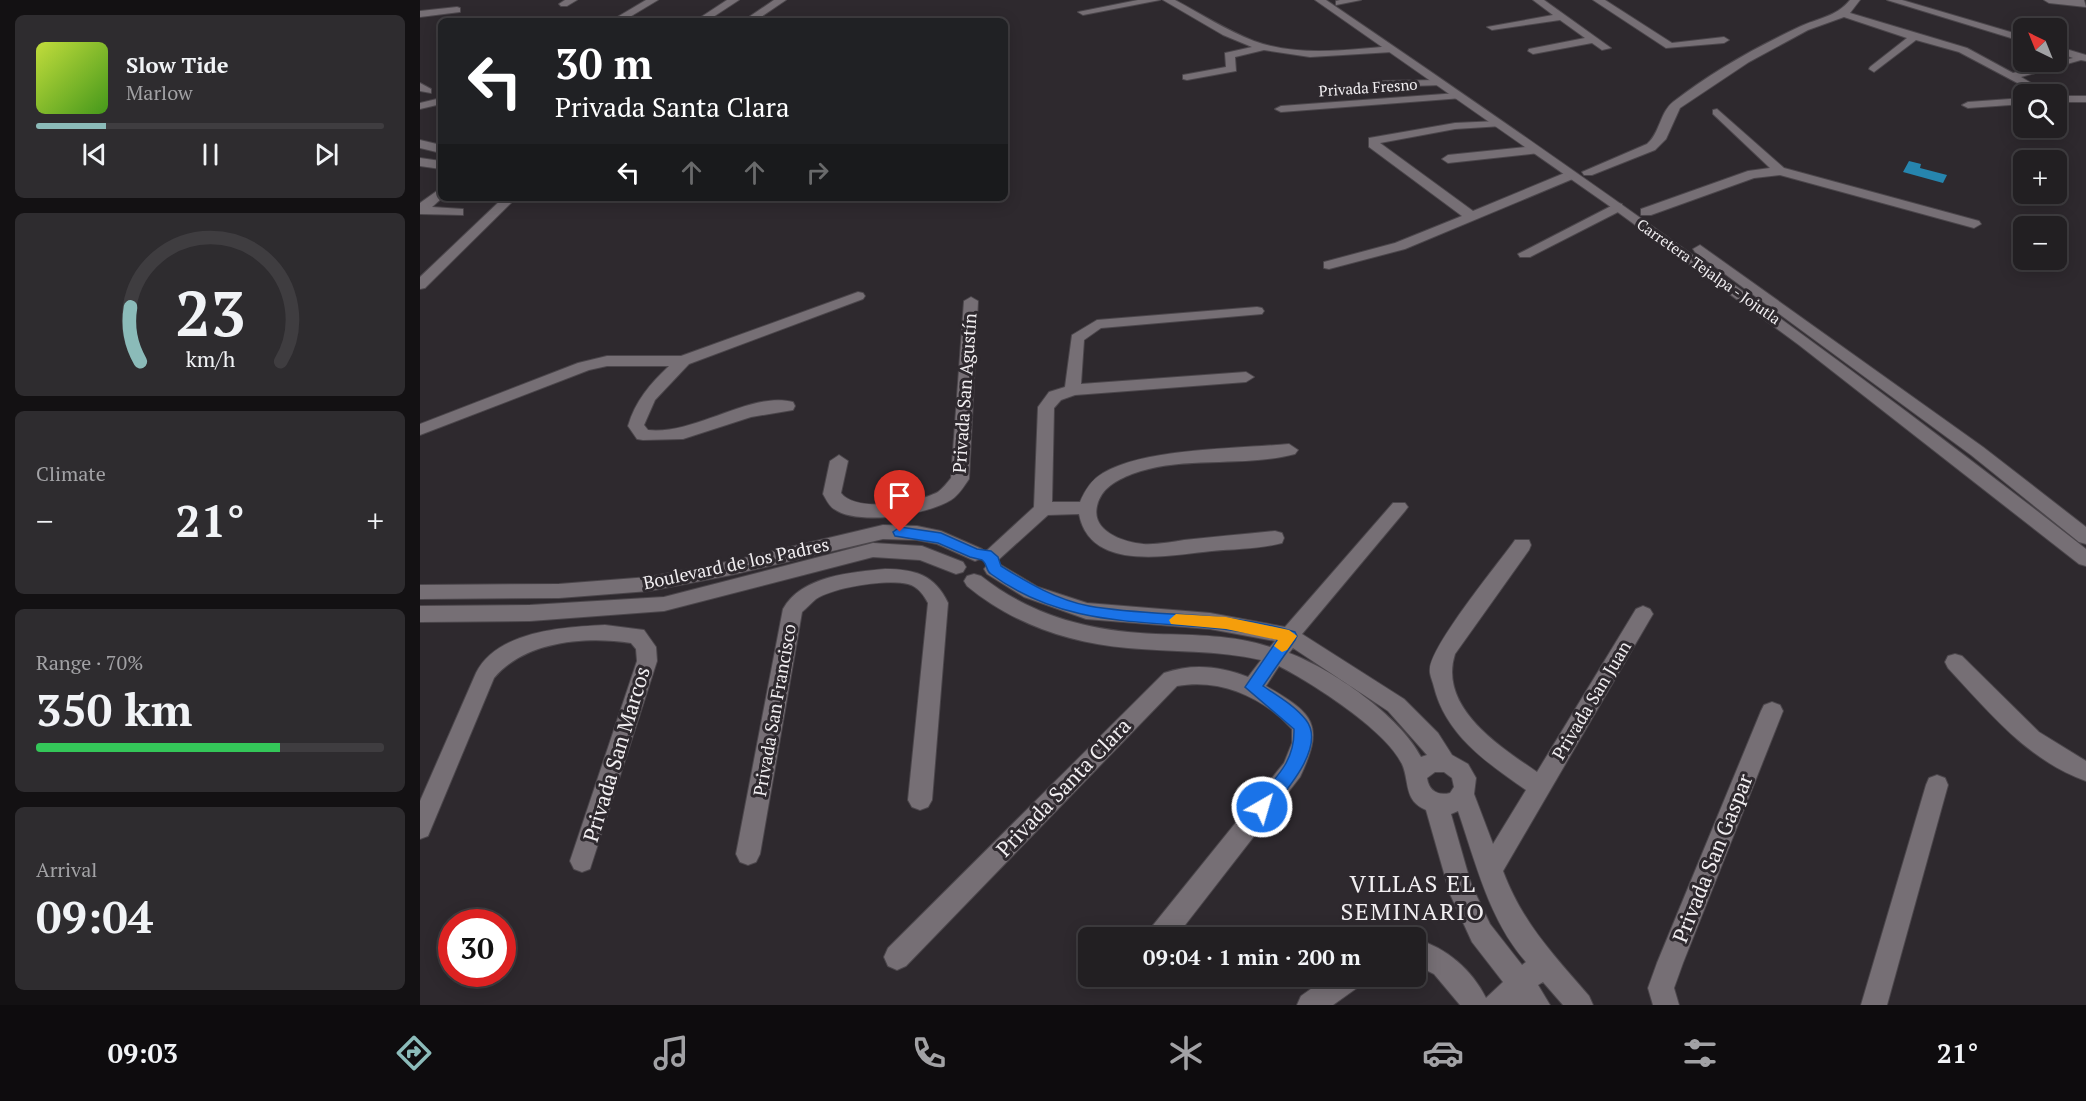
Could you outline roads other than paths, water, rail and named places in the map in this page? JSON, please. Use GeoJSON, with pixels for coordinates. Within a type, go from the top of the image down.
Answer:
{"type":"FeatureCollection","features":[{"type":"Feature","properties":{"kind":"street"},"geometry":{"type":"LineString","coordinates":[[621,18],[653,0]]}},
{"type":"Feature","properties":{"kind":"street"},"geometry":{"type":"LineString","coordinates":[[705,18],[734,0]]}},
{"type":"Feature","properties":{"kind":"street"},"geometry":{"type":"LineString","coordinates":[[753,18],[781,0]]}},
{"type":"Feature","properties":{"kind":"street"},"geometry":{"type":"LineString","coordinates":[[1083,12],[1155,0]]}},
{"type":"Feature","properties":{"kind":"street"},"geometry":{"type":"LineString","coordinates":[[1168,0],[1262,47],[1293,52],[1326,53],[1392,49]]}},
{"type":"Feature","properties":{"kind":"street","name":"Carretera Tejalpa - Jojutla"},"geometry":{"type":"LineString","coordinates":[[1320,0],[1443,86],[1460,91],[1497,124],[1777,319],[1960,457],[2086,559]]}},
{"type":"Feature","properties":{"kind":"street"},"geometry":{"type":"LineString","coordinates":[[1337,1],[1356,0]]}},
{"type":"Feature","properties":{"kind":"street"},"geometry":{"type":"LineString","coordinates":[[1538,0],[1606,48]]}},
{"type":"Feature","properties":{"kind":"street"},"geometry":{"type":"LineString","coordinates":[[1598,0],[1670,46],[1724,40]]}},
{"type":"Feature","properties":{"kind":"street"},"geometry":{"type":"LineString","coordinates":[[1588,172],[1651,147],[1660,139],[1675,105],[1723,72],[1804,28],[1844,14],[1855,0]]}},
{"type":"Feature","properties":{"kind":"street"},"geometry":{"type":"LineString","coordinates":[[1892,0],[2013,36]]}},
{"type":"Feature","properties":{"kind":"street"},"geometry":{"type":"LineString","coordinates":[[2049,0],[2084,6],[2078,0]]}},
{"type":"Feature","properties":{"kind":"street","name":"Carretera Tejalpa - Jojutla"},"geometry":{"type":"LineString","coordinates":[[1337,1],[1460,91],[1588,172],[1811,328],[1977,451],[2086,537]]}},
{"type":"Feature","properties":{"kind":"street"},"geometry":{"type":"LineString","coordinates":[[420,14],[457,10]]}},
{"type":"Feature","properties":{"kind":"street"},"geometry":{"type":"LineString","coordinates":[[1844,14],[1963,50],[2027,84]]}},
{"type":"Feature","properties":{"kind":"street"},"geometry":{"type":"LineString","coordinates":[[1492,27],[1561,16]]}},
{"type":"Feature","properties":{"kind":"street"},"geometry":{"type":"LineString","coordinates":[[1874,69],[1914,37]]}},
{"type":"Feature","properties":{"kind":"street"},"geometry":{"type":"LineString","coordinates":[[1533,51],[1594,39]]}},
{"type":"Feature","properties":{"kind":"street"},"geometry":{"type":"LineString","coordinates":[[1187,77],[1233,69],[1229,55],[1262,47]]}},
{"type":"Feature","properties":{"kind":"street"},"geometry":{"type":"LineString","coordinates":[[2012,76],[2078,57],[2086,69]]}},
{"type":"Feature","properties":{"kind":"street"},"geometry":{"type":"LineString","coordinates":[[1378,84],[1443,86]]}},
{"type":"Feature","properties":{"kind":"street","name":"Privada Fresno"},"geometry":{"type":"LineString","coordinates":[[1281,109],[1460,91]]}},
{"type":"Feature","properties":{"kind":"street"},"geometry":{"type":"LineString","coordinates":[[2067,99],[2086,99]]}},
{"type":"Feature","properties":{"kind":"street"},"geometry":{"type":"LineString","coordinates":[[420,106],[438,102]]}},
{"type":"Feature","properties":{"kind":"street"},"geometry":{"type":"LineString","coordinates":[[1968,105],[2013,102]]}},
{"type":"Feature","properties":{"kind":"street"},"geometry":{"type":"LineString","coordinates":[[1717,112],[1780,171]]}},
{"type":"Feature","properties":{"kind":"street"},"geometry":{"type":"LineString","coordinates":[[1471,216],[1373,144],[1373,141],[1455,126],[1497,124]]}},
{"type":"Feature","properties":{"kind":"street"},"geometry":{"type":"LineString","coordinates":[[420,144],[438,148]]}},
{"type":"Feature","properties":{"kind":"street"},"geometry":{"type":"LineString","coordinates":[[1448,159],[1535,150]]}},
{"type":"Feature","properties":{"kind":"street"},"geometry":{"type":"LineString","coordinates":[[1646,212],[1752,174],[1780,171],[1974,224]]}},
{"type":"Feature","properties":{"kind":"street"},"geometry":{"type":"LineString","coordinates":[[1329,266],[1400,246],[1571,175]]}},
{"type":"Feature","properties":{"kind":"street"},"geometry":{"type":"LineString","coordinates":[[420,210],[438,195]]}},
{"type":"Feature","properties":{"kind":"street"},"geometry":{"type":"LineString","coordinates":[[420,285],[507,201]]}},
{"type":"Feature","properties":{"kind":"street"},"geometry":{"type":"LineString","coordinates":[[1525,254],[1617,207]]}},
{"type":"Feature","properties":{"kind":"street"},"geometry":{"type":"LineString","coordinates":[[420,210],[458,212]]}},
{"type":"Feature","properties":{"kind":"street"},"geometry":{"type":"LineString","coordinates":[[420,430],[584,366],[607,361],[683,361],[858,296]]}},
{"type":"Feature","properties":{"kind":"street","name":"Privada San Agustín"},"geometry":{"type":"LineString","coordinates":[[839,461],[832,494],[840,504],[857,510],[891,510],[927,503],[946,495],[960,479],[971,301]]}},
{"type":"Feature","properties":{"kind":"street"},"geometry":{"type":"LineString","coordinates":[[1073,390],[1077,338],[1097,324],[1257,311]]}},
{"type":"Feature","properties":{"kind":"street"},"geometry":{"type":"LineString","coordinates":[[683,361],[659,383],[638,416],[636,426],[643,435],[657,438],[700,431],[745,413],[787,406]]}},
{"type":"Feature","properties":{"kind":"street"},"geometry":{"type":"LineString","coordinates":[[1043,509],[1046,407],[1055,396],[1073,390],[1246,376]]}},
{"type":"Feature","properties":{"kind":"street"},"geometry":{"type":"LineString","coordinates":[[1275,538],[1145,551],[1113,545],[1098,535],[1090,523],[1087,508],[1094,490],[1107,478],[1128,469],[1156,462],[1289,450]]}},
{"type":"Feature","properties":{"kind":"street"},"geometry":{"type":"LineString","coordinates":[[1253,687],[1289,636],[1399,507]]}},
{"type":"Feature","properties":{"kind":"street"},"geometry":{"type":"LineString","coordinates":[[956,567],[963,558],[986,560],[1043,509],[1087,508]]}},
{"type":"Feature","properties":{"kind":"street"},"geometry":{"type":"LineString","coordinates":[[866,579],[873,550],[891,510]]}},
{"type":"Feature","properties":{"kind":"street","name":"Boulevard de los Padres"},"geometry":{"type":"LineString","coordinates":[[420,592],[600,589],[649,584],[731,568],[883,532],[918,533],[941,538],[986,560],[1031,592],[1086,611],[1165,620],[1210,621],[1258,628],[1289,636],[1338,665],[1396,705],[1430,740],[1444,762]]}},
{"type":"Feature","properties":{"kind":"street"},"geometry":{"type":"LineString","coordinates":[[1522,545],[1446,651],[1440,669],[1449,704],[1462,724],[1498,758],[1540,787]]}},
{"type":"Feature","properties":{"kind":"street","name":"Boulevard de los Padres"},"geometry":{"type":"LineString","coordinates":[[420,614],[589,610],[664,604],[873,550],[922,553],[956,567],[958,576],[974,581]]}},
{"type":"Feature","properties":{"kind":"street"},"geometry":{"type":"LineString","coordinates":[[974,581],[987,577],[986,560]]}},
{"type":"Feature","properties":{"kind":"street","name":"Privada San Francisco"},"geometry":{"type":"LineString","coordinates":[[748,854],[793,609],[810,594],[827,587],[866,579],[908,577],[921,582],[934,592],[938,603],[920,800]]}},
{"type":"Feature","properties":{"kind":"street"},"geometry":{"type":"LineString","coordinates":[[974,581],[990,595],[1031,618],[1066,629],[1102,637],[1208,642],[1276,654],[1346,696],[1410,757],[1417,773]]}},
{"type":"Feature","properties":{"kind":"street"},"geometry":{"type":"LineString","coordinates":[[580,636],[589,610],[600,589]]}},
{"type":"Feature","properties":{"kind":"street","name":"Privada San Juan"},"geometry":{"type":"LineString","coordinates":[[1490,871],[1643,614]]}},
{"type":"Feature","properties":{"kind":"street","name":"Privada San Marcos"},"geometry":{"type":"LineString","coordinates":[[420,828],[486,673],[498,659],[519,648],[540,641],[620,632],[637,636],[646,647],[647,661],[582,861]]}},
{"type":"Feature","properties":{"kind":"street"},"geometry":{"type":"LineString","coordinates":[[1955,662],[2037,746],[2070,765],[2086,771]]}},
{"type":"Feature","properties":{"kind":"street","name":"Privada Santa Clara"},"geometry":{"type":"LineString","coordinates":[[897,957],[1171,679],[1194,673],[1219,675],[1253,687],[1290,714],[1302,726],[1303,748],[1292,770],[1168,927]]}},
{"type":"Feature","properties":{"kind":"street","name":"Privada San Gaspar"},"geometry":{"type":"LineString","coordinates":[[1666,1005],[1661,988],[1670,963],[1772,711]]}},
{"type":"Feature","properties":{"kind":"street"},"geometry":{"type":"LineString","coordinates":[[1444,762],[1451,764],[1462,775],[1465,788],[1463,794],[1452,803],[1436,803],[1421,794],[1415,780],[1417,773],[1427,763],[1444,762]]}},
{"type":"Feature","properties":{"kind":"street"},"geometry":{"type":"LineString","coordinates":[[1874,1005],[1937,785]]}},
{"type":"Feature","properties":{"kind":"street"},"geometry":{"type":"LineString","coordinates":[[1463,794],[1490,871],[1524,941],[1580,1005]]}},
{"type":"Feature","properties":{"kind":"street"},"geometry":{"type":"LineString","coordinates":[[1436,803],[1463,896],[1481,933],[1537,1005]]}},
{"type":"Feature","properties":{"kind":"street"},"geometry":{"type":"LineString","coordinates":[[1426,954],[1452,972],[1476,1005]]}},
{"type":"Feature","properties":{"kind":"street"},"geometry":{"type":"LineString","coordinates":[[1497,1005],[1543,964]]}},
{"type":"Feature","properties":{"kind":"street"},"geometry":{"type":"LineString","coordinates":[[1310,1005],[1336,987]]}},
{"type":"Feature","properties":{"kind":"water"},"geometry":{"type":"Polygon","coordinates":[[[1909,161],[1921,164],[1920,168],[1947,175],[1943,183],[1903,172],[1909,161]]]}},
{"type":"Feature","properties":{"kind":"district","name":"VILLAS EL SEMINARIO"},"geometry":{"type":"Point","coordinates":[1413,897]}}]}
